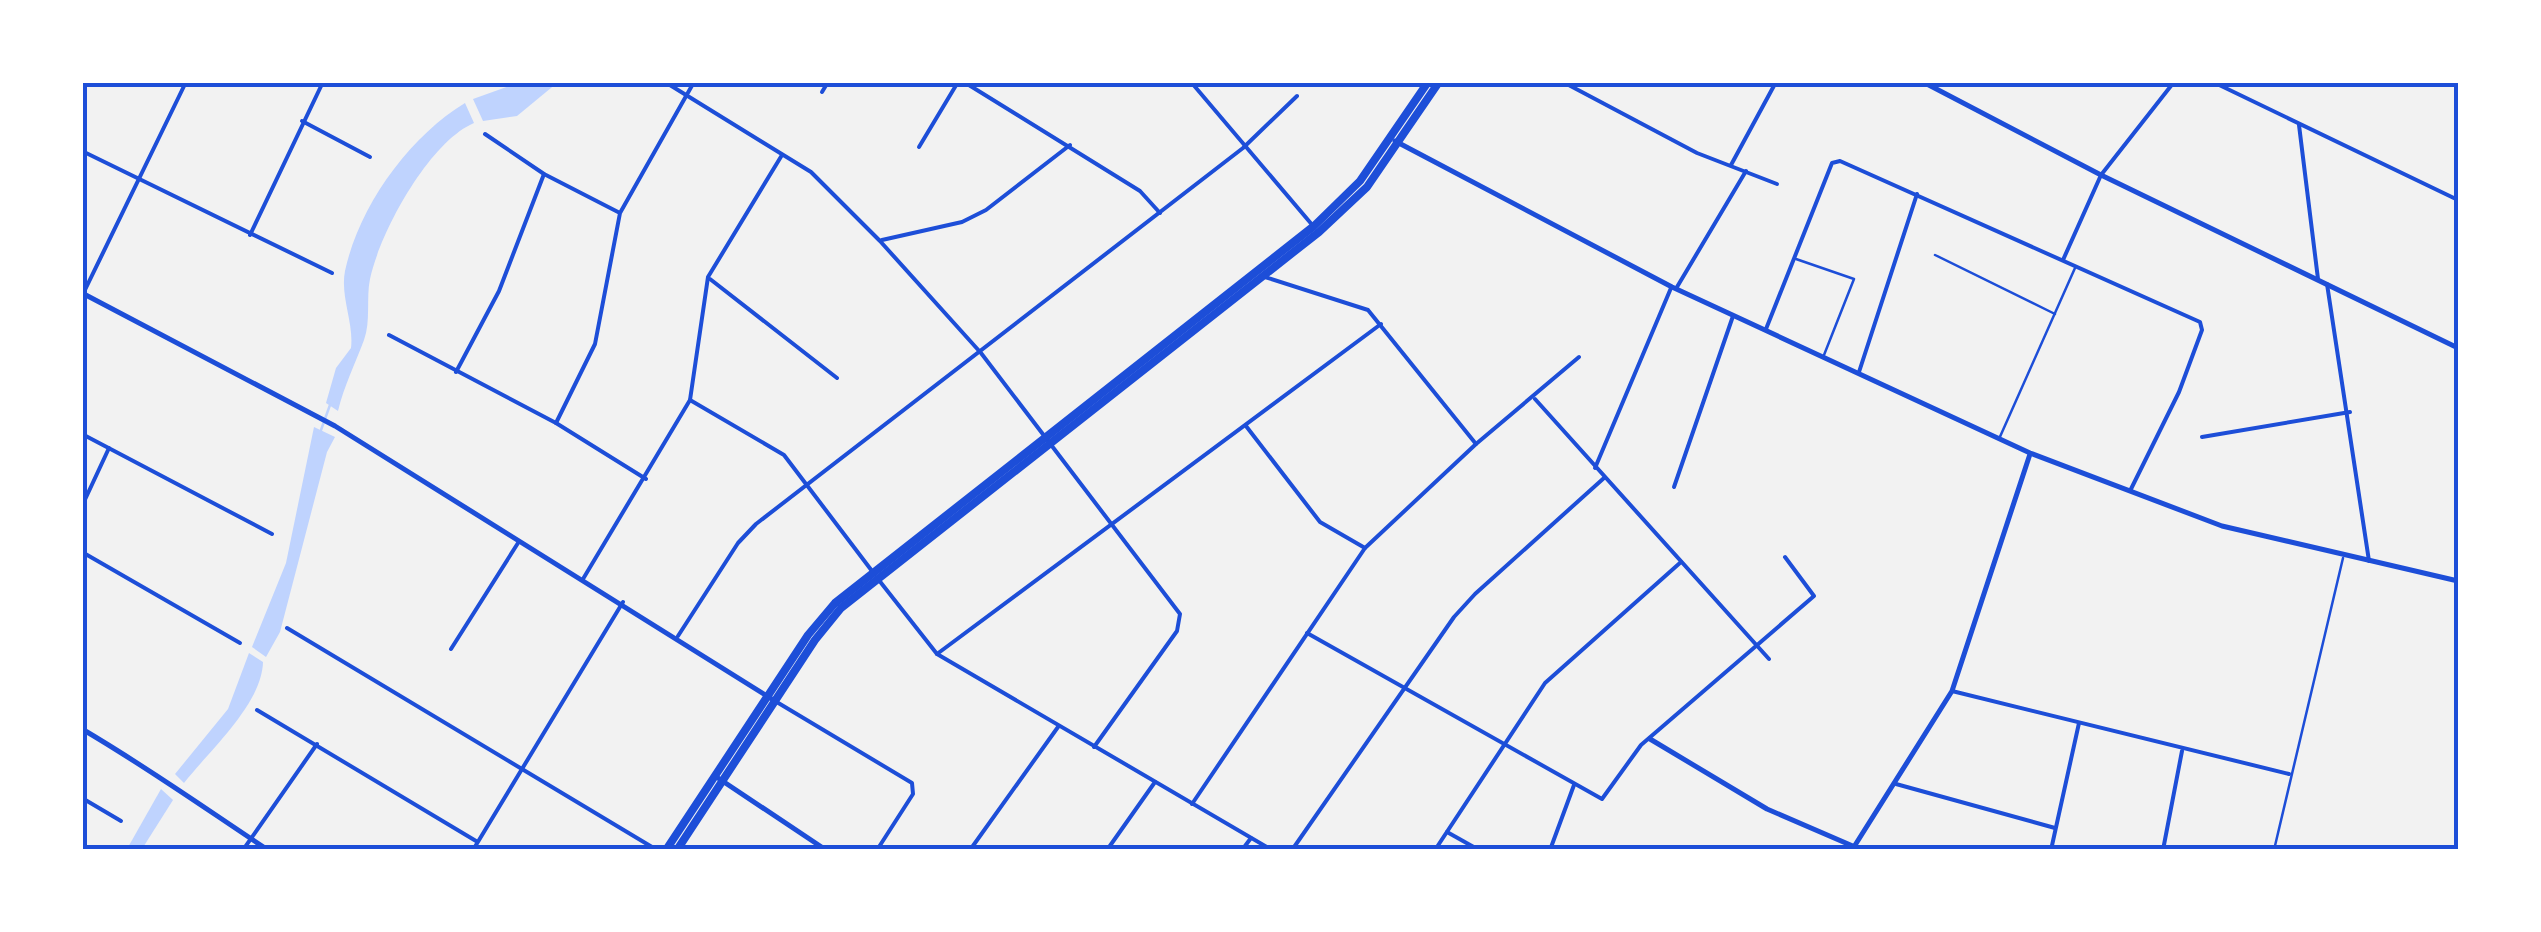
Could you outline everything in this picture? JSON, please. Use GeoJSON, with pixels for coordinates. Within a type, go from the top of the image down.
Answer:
{"type":"FeatureCollection","features":[{"type":"Feature","properties":{"kind":"main road"},"geometry":{"type":"LineString","coordinates":[[1396,142],[1428,82]]}},
{"type":"Feature","properties":{"kind":"main road"},"geometry":{"type":"LineString","coordinates":[[666,850],[718,779],[820,620],[1316,230],[1396,142],[1439,82]]}},
{"type":"Feature","properties":{"kind":"main road"},"geometry":{"type":"LineString","coordinates":[[677,850],[718,779]]}},
{"type":"Feature","properties":{"kind":"street"},"geometry":{"type":"LineString","coordinates":[[186,82],[83,294],[335,426],[912,784],[913,794],[877,850]]}},
{"type":"Feature","properties":{"kind":"street"},"geometry":{"type":"LineString","coordinates":[[250,235],[324,82]]}},
{"type":"Feature","properties":{"kind":"street"},"geometry":{"type":"LineString","coordinates":[[664,82],[811,172],[880,241],[981,354],[1180,614],[1180,622],[1094,747]]}},
{"type":"Feature","properties":{"kind":"street"},"geometry":{"type":"LineString","coordinates":[[556,424],[595,344],[620,214],[694,82]]}},
{"type":"Feature","properties":{"kind":"street"},"geometry":{"type":"LineString","coordinates":[[822,92],[828,82]]}},
{"type":"Feature","properties":{"kind":"street"},"geometry":{"type":"LineString","coordinates":[[919,147],[961,82],[1140,191],[1160,213]]}},
{"type":"Feature","properties":{"kind":"street"},"geometry":{"type":"LineString","coordinates":[[1191,82],[1316,230]]}},
{"type":"Feature","properties":{"kind":"street"},"geometry":{"type":"LineString","coordinates":[[1563,82],[1697,153],[1777,184]]}},
{"type":"Feature","properties":{"kind":"street"},"geometry":{"type":"LineString","coordinates":[[1731,164],[1776,82]]}},
{"type":"Feature","properties":{"kind":"street"},"geometry":{"type":"LineString","coordinates":[[1923,82],[2101,175],[2458,348]]}},
{"type":"Feature","properties":{"kind":"street"},"geometry":{"type":"LineString","coordinates":[[2063,260],[2101,175],[2174,82]]}},
{"type":"Feature","properties":{"kind":"street"},"geometry":{"type":"LineString","coordinates":[[2213,82],[2458,200]]}},
{"type":"Feature","properties":{"kind":"street"},"geometry":{"type":"LineString","coordinates":[[678,636],[738,543],[808,483],[981,354],[1243,148],[1296,96]]}},
{"type":"Feature","properties":{"kind":"street"},"geometry":{"type":"LineString","coordinates":[[302,121],[370,157]]}},
{"type":"Feature","properties":{"kind":"street"},"geometry":{"type":"LineString","coordinates":[[2299,125],[2318,279]]}},
{"type":"Feature","properties":{"kind":"street"},"geometry":{"type":"LineString","coordinates":[[484,134],[544,174],[620,214]]}},
{"type":"Feature","properties":{"kind":"street"},"geometry":{"type":"LineString","coordinates":[[1396,142],[1674,288],[2030,453],[2222,526],[2458,581]]}},
{"type":"Feature","properties":{"kind":"street"},"geometry":{"type":"LineString","coordinates":[[880,241],[962,222],[986,210],[1070,145]]}},
{"type":"Feature","properties":{"kind":"street"},"geometry":{"type":"LineString","coordinates":[[82,151],[332,273]]}},
{"type":"Feature","properties":{"kind":"street"},"geometry":{"type":"LineString","coordinates":[[583,579],[690,400],[708,278],[783,153]]}},
{"type":"Feature","properties":{"kind":"street"},"geometry":{"type":"LineString","coordinates":[[1766,329],[1836,161],[1916,194],[2200,322],[2202,330],[2179,392],[2131,490]]}},
{"type":"Feature","properties":{"kind":"street"},"geometry":{"type":"LineString","coordinates":[[1595,468],[1674,288],[1746,171]]}},
{"type":"Feature","properties":{"kind":"street"},"geometry":{"type":"LineString","coordinates":[[456,372],[499,291],[544,174]]}},
{"type":"Feature","properties":{"kind":"street"},"geometry":{"type":"LineString","coordinates":[[1859,372],[1916,194]]}},
{"type":"Feature","properties":{"kind":"street"},"geometry":{"type":"LineString","coordinates":[[1261,276],[1360,306],[1380,324],[1476,444]]}},
{"type":"Feature","properties":{"kind":"street"},"geometry":{"type":"LineString","coordinates":[[708,278],[837,378]]}},
{"type":"Feature","properties":{"kind":"street"},"geometry":{"type":"LineString","coordinates":[[2327,284],[2350,412],[2370,563]]}},
{"type":"Feature","properties":{"kind":"street"},"geometry":{"type":"LineString","coordinates":[[1674,487],[1733,316]]}},
{"type":"Feature","properties":{"kind":"street"},"geometry":{"type":"LineString","coordinates":[[937,654],[1114,526],[1380,324]]}},
{"type":"Feature","properties":{"kind":"street"},"geometry":{"type":"LineString","coordinates":[[389,335],[556,424],[646,479]]}},
{"type":"Feature","properties":{"kind":"street"},"geometry":{"type":"LineString","coordinates":[[1192,804],[1365,548],[1476,444],[1579,358]]}},
{"type":"Feature","properties":{"kind":"street"},"geometry":{"type":"LineString","coordinates":[[1534,398],[1769,660]]}},
{"type":"Feature","properties":{"kind":"street"},"geometry":{"type":"LineString","coordinates":[[690,400],[784,454],[937,654],[1272,850]]}},
{"type":"Feature","properties":{"kind":"street"},"geometry":{"type":"LineString","coordinates":[[2202,436],[2350,412]]}},
{"type":"Feature","properties":{"kind":"street"},"geometry":{"type":"LineString","coordinates":[[1246,426],[1320,522],[1365,548]]}},
{"type":"Feature","properties":{"kind":"street"},"geometry":{"type":"LineString","coordinates":[[82,434],[272,534]]}},
{"type":"Feature","properties":{"kind":"street"},"geometry":{"type":"LineString","coordinates":[[82,506],[108,448]]}},
{"type":"Feature","properties":{"kind":"street"},"geometry":{"type":"LineString","coordinates":[[1853,849],[1952,691],[2030,453]]}},
{"type":"Feature","properties":{"kind":"street"},"geometry":{"type":"LineString","coordinates":[[1292,850],[1403,687],[1475,594],[1604,478]]}},
{"type":"Feature","properties":{"kind":"street"},"geometry":{"type":"LineString","coordinates":[[452,649],[520,540]]}},
{"type":"Feature","properties":{"kind":"street"},"geometry":{"type":"LineString","coordinates":[[82,552],[240,644]]}},
{"type":"Feature","properties":{"kind":"street"},"geometry":{"type":"LineString","coordinates":[[1306,633],[1602,799],[1633,754],[1816,594],[1802,583],[1785,557]]}},
{"type":"Feature","properties":{"kind":"street"},"geometry":{"type":"LineString","coordinates":[[1435,850],[1545,684],[1681,562]]}},
{"type":"Feature","properties":{"kind":"street"},"geometry":{"type":"LineString","coordinates":[[473,850],[623,602]]}},
{"type":"Feature","properties":{"kind":"street"},"geometry":{"type":"LineString","coordinates":[[287,628],[657,850]]}},
{"type":"Feature","properties":{"kind":"street"},"geometry":{"type":"LineString","coordinates":[[1952,691],[2182,751],[2290,774]]}},
{"type":"Feature","properties":{"kind":"street"},"geometry":{"type":"LineString","coordinates":[[257,710],[477,842]]}},
{"type":"Feature","properties":{"kind":"street"},"geometry":{"type":"LineString","coordinates":[[2051,850],[2079,723]]}},
{"type":"Feature","properties":{"kind":"street"},"geometry":{"type":"LineString","coordinates":[[970,850],[1058,727]]}},
{"type":"Feature","properties":{"kind":"street"},"geometry":{"type":"LineString","coordinates":[[82,729],[164,777],[187,798],[268,850]]}},
{"type":"Feature","properties":{"kind":"street"},"geometry":{"type":"LineString","coordinates":[[1650,740],[1767,810],[1862,850]]}},
{"type":"Feature","properties":{"kind":"street"},"geometry":{"type":"LineString","coordinates":[[243,850],[317,744]]}},
{"type":"Feature","properties":{"kind":"street"},"geometry":{"type":"LineString","coordinates":[[2163,850],[2182,751]]}},
{"type":"Feature","properties":{"kind":"street"},"geometry":{"type":"LineString","coordinates":[[718,779],[826,850]]}},
{"type":"Feature","properties":{"kind":"street"},"geometry":{"type":"LineString","coordinates":[[1107,850],[1155,782]]}},
{"type":"Feature","properties":{"kind":"street"},"geometry":{"type":"LineString","coordinates":[[1892,783],[2055,828]]}},
{"type":"Feature","properties":{"kind":"street"},"geometry":{"type":"LineString","coordinates":[[1550,850],[1574,785]]}},
{"type":"Feature","properties":{"kind":"street"},"geometry":{"type":"LineString","coordinates":[[82,798],[121,821]]}},
{"type":"Feature","properties":{"kind":"street"},"geometry":{"type":"LineString","coordinates":[[1447,832],[1479,850]]}},
{"type":"Feature","properties":{"kind":"street"},"geometry":{"type":"LineString","coordinates":[[1242,850],[1251,838]]}},
{"type":"Feature","properties":{"kind":"lane"},"geometry":{"type":"LineString","coordinates":[[1935,255],[2054,314]]}},
{"type":"Feature","properties":{"kind":"lane"},"geometry":{"type":"LineString","coordinates":[[1795,258],[1854,279],[1824,355]]}},
{"type":"Feature","properties":{"kind":"lane"},"geometry":{"type":"LineString","coordinates":[[1999,439],[2076,266]]}},
{"type":"Feature","properties":{"kind":"lane"},"geometry":{"type":"LineString","coordinates":[[2274,850],[2343,556]]}},
{"type":"Feature","properties":{"kind":"water"},"geometry":{"type":"Polygon","coordinates":[[[518,83],[557,83],[517,116],[483,121],[473,99],[518,83]]]}},
{"type":"Feature","properties":{"kind":"water"},"geometry":{"type":"Polygon","coordinates":[[[465,103],[474,123],[457,133],[424,168],[384,237],[370,279],[366,333],[338,411],[326,403],[336,368],[351,348],[344,280],[362,222],[406,154],[444,117],[465,103]]]}},
{"type":"Feature","properties":{"kind":"water"},"geometry":{"type":"Polygon","coordinates":[[[314,427],[335,437],[327,452],[280,632],[266,657],[252,647],[286,563],[314,427]]]}},
{"type":"Feature","properties":{"kind":"water"},"geometry":{"type":"Polygon","coordinates":[[[249,653],[263,662],[254,694],[184,783],[175,774],[228,709],[249,653]]]}},
{"type":"Feature","properties":{"kind":"water"},"geometry":{"type":"Polygon","coordinates":[[[161,789],[173,800],[142,849],[127,849],[161,789]]]}},
{"type":"Feature","properties":{"kind":"waterway"},"geometry":{"type":"LineString","coordinates":[[321,430],[330,405]]}}]}
